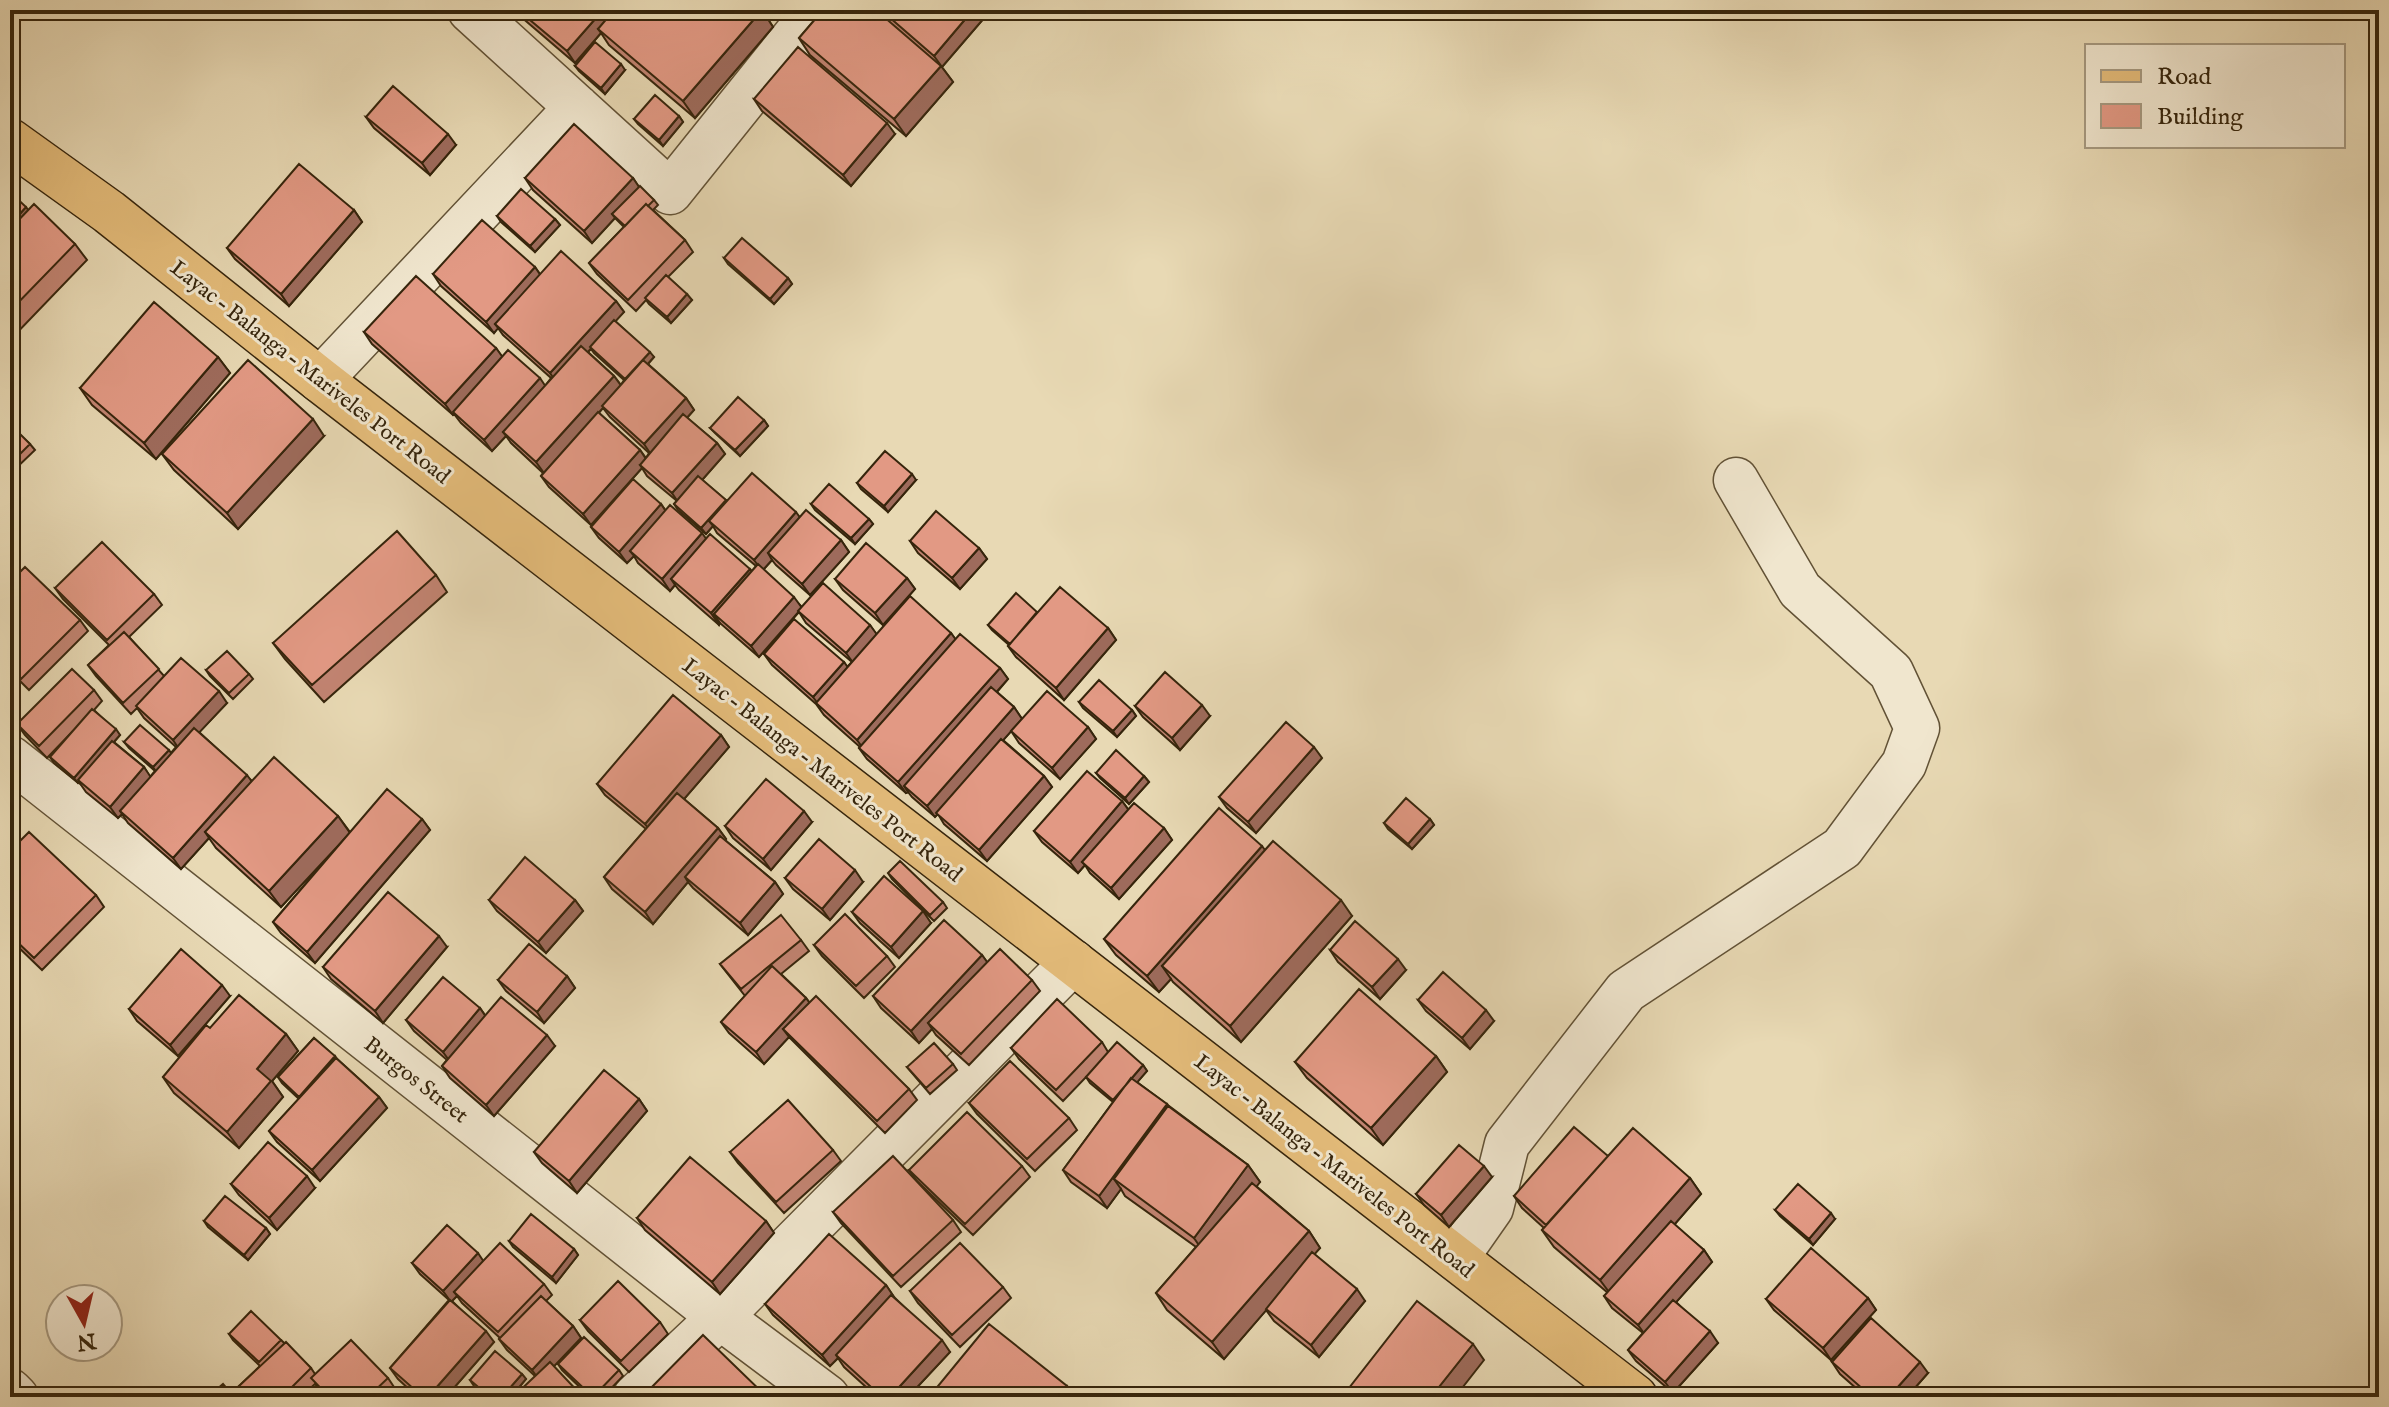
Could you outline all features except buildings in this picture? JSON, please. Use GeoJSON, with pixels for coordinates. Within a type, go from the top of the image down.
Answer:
{"type":"FeatureCollection","features":[{"type":"Feature","properties":{"kind":"main road","name":"Layac – Balanga – Mariveles Port Road"},"geometry":{"type":"LineString","coordinates":[[10,141],[109,212],[320,380],[1635,1397]]}},
{"type":"Feature","properties":{"kind":"street"},"geometry":{"type":"LineString","coordinates":[[470,10],[670,192],[816,10]]}},
{"type":"Feature","properties":{"kind":"street"},"geometry":{"type":"LineString","coordinates":[[320,380],[577,107]]}},
{"type":"Feature","properties":{"kind":"street"},"geometry":{"type":"LineString","coordinates":[[1456,1258],[1491,1208],[1507,1144],[1626,991],[1842,848],[1904,764],[1917,728],[1891,672],[1800,590],[1736,480]]}},
{"type":"Feature","properties":{"kind":"street","name":"Burgos Street"},"geometry":{"type":"LineString","coordinates":[[10,758],[720,1317],[827,1397]]}},
{"type":"Feature","properties":{"kind":"street"},"geometry":{"type":"LineString","coordinates":[[635,1397],[720,1317],[1073,962]]}},
{"type":"Feature","properties":{"kind":"street"},"geometry":{"type":"LineString","coordinates":[[10,1391],[16,1397]]}}]}
